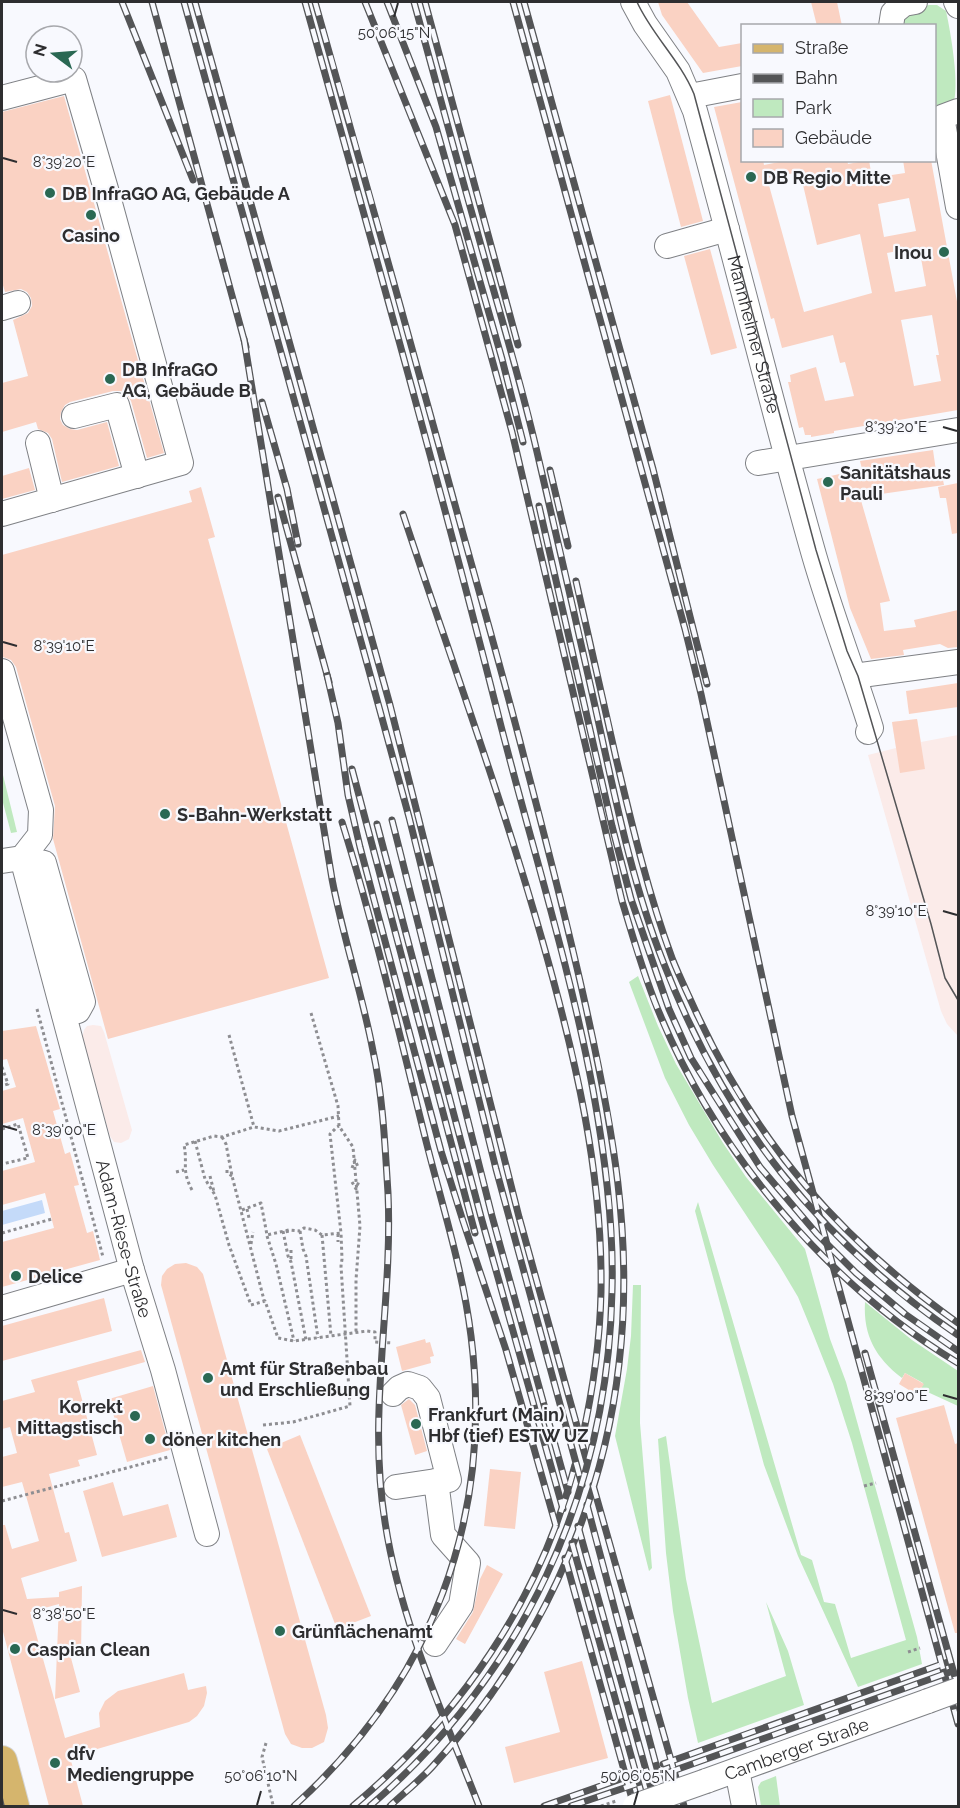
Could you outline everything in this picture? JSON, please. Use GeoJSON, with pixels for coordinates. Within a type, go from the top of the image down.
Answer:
{"type":"FeatureCollection","features":[{"type":"Feature","properties":{"kind":"main road"},"geometry":{"type":"LineString","coordinates":[[2,1761],[14,1806]]}},
{"type":"Feature","properties":{"kind":"street","name":"Mannheimer Straße"},"geometry":{"type":"LineString","coordinates":[[633,2],[645,24],[678,71],[690,96],[727,229],[749,349],[787,458],[839,637],[871,728],[868,732]]}},
{"type":"Feature","properties":{"kind":"street"},"geometry":{"type":"LineString","coordinates":[[891,24],[893,13],[904,4],[915,2]]}},
{"type":"Feature","properties":{"kind":"street"},"geometry":{"type":"LineString","coordinates":[[956,2],[958,6]]}},
{"type":"Feature","properties":{"kind":"street"},"geometry":{"type":"LineString","coordinates":[[2,98],[74,79],[181,463],[2,514]]}},
{"type":"Feature","properties":{"kind":"street"},"geometry":{"type":"LineString","coordinates":[[690,96],[741,86]]}},
{"type":"Feature","properties":{"kind":"street"},"geometry":{"type":"LineString","coordinates":[[958,111],[942,117],[958,207]]}},
{"type":"Feature","properties":{"kind":"street"},"geometry":{"type":"LineString","coordinates":[[667,246],[727,229]]}},
{"type":"Feature","properties":{"kind":"street"},"geometry":{"type":"LineString","coordinates":[[74,416],[117,405],[137,476]]}},
{"type":"Feature","properties":{"kind":"street"},"geometry":{"type":"LineString","coordinates":[[758,463],[958,430]]}},
{"type":"Feature","properties":{"kind":"street"},"geometry":{"type":"LineString","coordinates":[[38,443],[52,500]]}},
{"type":"Feature","properties":{"kind":"street"},"geometry":{"type":"LineString","coordinates":[[854,676],[958,662]]}},
{"type":"Feature","properties":{"kind":"street"},"geometry":{"type":"LineString","coordinates":[[2,671],[41,810],[40,835],[12,859]]}},
{"type":"Feature","properties":{"kind":"street","name":"Adam-Riese-Straße"},"geometry":{"type":"LineString","coordinates":[[12,859],[67,1023],[132,1270],[163,1370],[207,1534]]}},
{"type":"Feature","properties":{"kind":"street"},"geometry":{"type":"LineString","coordinates":[[2,1308],[132,1270]]}},
{"type":"Feature","properties":{"kind":"street"},"geometry":{"type":"LineString","coordinates":[[393,1394],[408,1384],[420,1389],[428,1398],[449,1480],[396,1487]]}},
{"type":"Feature","properties":{"kind":"street"},"geometry":{"type":"LineString","coordinates":[[435,1644],[461,1605],[468,1563],[443,1535],[436,1481]]}},
{"type":"Feature","properties":{"kind":"street","name":"Camberger Straße"},"geometry":{"type":"LineString","coordinates":[[629,1803],[706,1781],[958,1690]]}},
{"type":"Feature","properties":{"kind":"street"},"geometry":{"type":"LineString","coordinates":[[737,1770],[744,1806]]}},
{"type":"Feature","properties":{"kind":"path"},"geometry":{"type":"LineString","coordinates":[[37,1009],[108,1277]]}},
{"type":"Feature","properties":{"kind":"path"},"geometry":{"type":"LineString","coordinates":[[312,1013],[339,1116],[339,1126],[353,1147],[355,1160],[360,1226],[356,1280],[356,1332]]}},
{"type":"Feature","properties":{"kind":"path"},"geometry":{"type":"LineString","coordinates":[[229,1035],[254,1127]]}},
{"type":"Feature","properties":{"kind":"path"},"geometry":{"type":"LineString","coordinates":[[2,1067],[8,1084],[2,1086]]}},
{"type":"Feature","properties":{"kind":"path"},"geometry":{"type":"LineString","coordinates":[[190,1181],[192,1190],[186,1168],[184,1145],[254,1127],[279,1131],[339,1116]]}},
{"type":"Feature","properties":{"kind":"path"},"geometry":{"type":"LineString","coordinates":[[2,1129],[18,1124],[28,1158],[2,1164]]}},
{"type":"Feature","properties":{"kind":"path"},"geometry":{"type":"LineString","coordinates":[[336,1169],[330,1134],[339,1126]]}},
{"type":"Feature","properties":{"kind":"path"},"geometry":{"type":"LineString","coordinates":[[222,1137],[265,1301],[278,1338],[294,1341],[356,1332],[375,1332],[375,1342],[393,1343]]}},
{"type":"Feature","properties":{"kind":"path"},"geometry":{"type":"LineString","coordinates":[[195,1142],[205,1179],[214,1195]]}},
{"type":"Feature","properties":{"kind":"path"},"geometry":{"type":"LineString","coordinates":[[225,1157],[227,1149]]}},
{"type":"Feature","properties":{"kind":"path"},"geometry":{"type":"LineString","coordinates":[[198,1155],[204,1163]]}},
{"type":"Feature","properties":{"kind":"path"},"geometry":{"type":"LineString","coordinates":[[334,1156],[332,1168],[337,1194],[341,1266]]}},
{"type":"Feature","properties":{"kind":"path"},"geometry":{"type":"LineString","coordinates":[[355,1160],[358,1167]]}},
{"type":"Feature","properties":{"kind":"path"},"geometry":{"type":"LineString","coordinates":[[352,1168],[355,1160]]}},
{"type":"Feature","properties":{"kind":"path"},"geometry":{"type":"LineString","coordinates":[[176,1172],[186,1168]]}},
{"type":"Feature","properties":{"kind":"path"},"geometry":{"type":"LineString","coordinates":[[227,1170],[227,1173],[232,1176]]}},
{"type":"Feature","properties":{"kind":"path"},"geometry":{"type":"LineString","coordinates":[[210,1176],[229,1245],[251,1305],[265,1301]]}},
{"type":"Feature","properties":{"kind":"path"},"geometry":{"type":"LineString","coordinates":[[356,1189],[359,1181]]}},
{"type":"Feature","properties":{"kind":"path"},"geometry":{"type":"LineString","coordinates":[[352,1182],[356,1189]]}},
{"type":"Feature","properties":{"kind":"path"},"geometry":{"type":"LineString","coordinates":[[337,1194],[338,1183]]}},
{"type":"Feature","properties":{"kind":"path"},"geometry":{"type":"LineString","coordinates":[[242,1210],[261,1203],[294,1341]]}},
{"type":"Feature","properties":{"kind":"path"},"geometry":{"type":"LineString","coordinates":[[247,1209],[249,1218]]}},
{"type":"Feature","properties":{"kind":"path"},"geometry":{"type":"LineString","coordinates":[[2,1233],[52,1219]]}},
{"type":"Feature","properties":{"kind":"path"},"geometry":{"type":"LineString","coordinates":[[304,1228],[315,1230],[322,1235],[340,1234]]}},
{"type":"Feature","properties":{"kind":"path"},"geometry":{"type":"LineString","coordinates":[[269,1235],[285,1231],[300,1232],[304,1228]]}},
{"type":"Feature","properties":{"kind":"path"},"geometry":{"type":"LineString","coordinates":[[304,1228],[304,1233]]}},
{"type":"Feature","properties":{"kind":"path"},"geometry":{"type":"LineString","coordinates":[[285,1231],[288,1236]]}},
{"type":"Feature","properties":{"kind":"path"},"geometry":{"type":"LineString","coordinates":[[285,1231],[288,1256],[291,1262]]}},
{"type":"Feature","properties":{"kind":"path"},"geometry":{"type":"LineString","coordinates":[[250,1246],[253,1232]]}},
{"type":"Feature","properties":{"kind":"path"},"geometry":{"type":"LineString","coordinates":[[300,1232],[306,1256]]}},
{"type":"Feature","properties":{"kind":"path"},"geometry":{"type":"LineString","coordinates":[[338,1242],[340,1234]]}},
{"type":"Feature","properties":{"kind":"path"},"geometry":{"type":"LineString","coordinates":[[269,1235],[272,1240]]}},
{"type":"Feature","properties":{"kind":"path"},"geometry":{"type":"LineString","coordinates":[[322,1235],[331,1336]]}},
{"type":"Feature","properties":{"kind":"path"},"geometry":{"type":"LineString","coordinates":[[306,1247],[318,1338]]}},
{"type":"Feature","properties":{"kind":"path"},"geometry":{"type":"LineString","coordinates":[[291,1250],[291,1262],[306,1340]]}},
{"type":"Feature","properties":{"kind":"path"},"geometry":{"type":"LineString","coordinates":[[275,1254],[276,1264]]}},
{"type":"Feature","properties":{"kind":"path"},"geometry":{"type":"LineString","coordinates":[[263,1425],[293,1422],[350,1406],[339,1256]]}},
{"type":"Feature","properties":{"kind":"path"},"geometry":{"type":"LineString","coordinates":[[2,1501],[184,1453]]}},
{"type":"Feature","properties":{"kind":"path"},"geometry":{"type":"LineString","coordinates":[[864,1486],[876,1483]]}},
{"type":"Feature","properties":{"kind":"path"},"geometry":{"type":"LineString","coordinates":[[908,1652],[920,1648]]}},
{"type":"Feature","properties":{"kind":"path"},"geometry":{"type":"LineString","coordinates":[[266,1743],[262,1757],[273,1805],[271,1806]]}},
{"type":"Feature","properties":{"kind":"path"},"geometry":{"type":"LineString","coordinates":[[601,1806],[629,1803]]}},
{"type":"Feature","properties":{"kind":"shaded area"},"geometry":{"type":"Polygon","coordinates":[[[917,719],[921,742],[958,735],[958,1036],[947,1024],[941,1011],[868,755],[896,748],[892,722],[917,719]]]}},
{"type":"Feature","properties":{"kind":"shaded area"},"geometry":{"type":"Polygon","coordinates":[[[87,1026],[101,1026],[104,1032],[132,1130],[129,1139],[121,1143],[114,1142],[110,1136],[82,1038],[87,1026]]]}},
{"type":"Feature","properties":{"kind":"green space"},"geometry":{"type":"Polygon","coordinates":[[[937,5],[946,11],[956,86],[953,105],[936,108],[936,24],[902,24],[908,13],[915,9],[937,5]]]}},
{"type":"Feature","properties":{"kind":"green space"},"geometry":{"type":"Polygon","coordinates":[[[2,771],[17,832],[11,833],[2,799],[2,771]]]}},
{"type":"Feature","properties":{"kind":"green space"},"geometry":{"type":"Polygon","coordinates":[[[638,976],[676,1064],[723,1143],[746,1177],[805,1249],[830,1339],[846,1382],[917,1637],[922,1664],[858,1687],[798,1556],[764,1465],[695,1211],[698,1202],[801,1555],[812,1560],[824,1602],[835,1604],[851,1658],[906,1640],[852,1443],[833,1384],[814,1336],[798,1297],[713,1165],[665,1078],[629,982],[638,976]]]}},
{"type":"Feature","properties":{"kind":"green space"},"geometry":{"type":"Polygon","coordinates":[[[633,1285],[641,1285],[640,1423],[652,1568],[649,1571],[615,1436],[631,1336],[633,1285]]]}},
{"type":"Feature","properties":{"kind":"green space"},"geometry":{"type":"Polygon","coordinates":[[[865,1302],[912,1340],[958,1371],[958,1406],[921,1389],[923,1383],[905,1373],[902,1378],[885,1362],[869,1336],[865,1302]]]}},
{"type":"Feature","properties":{"kind":"green space"},"geometry":{"type":"Polygon","coordinates":[[[666,1436],[686,1579],[712,1703],[786,1676],[766,1602],[788,1651],[804,1705],[698,1743],[673,1611],[666,1553],[658,1439],[666,1436]]]}},
{"type":"Feature","properties":{"kind":"green space"},"geometry":{"type":"Polygon","coordinates":[[[776,1776],[780,1806],[761,1806],[758,1787],[761,1782],[776,1776]]]}},
{"type":"Feature","properties":{"kind":"water"},"geometry":{"type":"Polygon","coordinates":[[[42,1200],[45,1213],[2,1225],[2,1211],[42,1200]]]}},
{"type":"Feature","properties":{"kind":"building"},"geometry":{"type":"Polygon","coordinates":[[[658,2],[687,2],[719,47],[741,43],[741,66],[703,73],[662,15],[658,2]]]}},
{"type":"Feature","properties":{"kind":"building"},"geometry":{"type":"Polygon","coordinates":[[[811,2],[837,2],[842,24],[816,24],[811,2]]]}},
{"type":"Feature","properties":{"kind":"building"},"geometry":{"type":"Polygon","coordinates":[[[670,95],[703,221],[681,227],[648,101],[670,95]]]}},
{"type":"Feature","properties":{"kind":"building"},"geometry":{"type":"Polygon","coordinates":[[[64,96],[164,453],[147,458],[131,401],[121,391],[70,402],[61,412],[60,419],[63,425],[77,430],[107,422],[119,466],[62,482],[52,439],[48,433],[38,429],[36,422],[2,432],[2,383],[28,376],[13,320],[28,313],[32,306],[27,292],[21,289],[5,292],[2,282],[2,112],[64,96]]]}},
{"type":"Feature","properties":{"kind":"building"},"geometry":{"type":"Polygon","coordinates":[[[741,102],[741,162],[763,162],[764,165],[779,162],[848,162],[848,164],[869,162],[872,178],[905,173],[903,162],[931,162],[958,307],[958,410],[811,437],[811,435],[805,435],[803,427],[799,428],[788,382],[791,382],[790,375],[816,367],[825,401],[854,396],[845,362],[840,363],[833,335],[782,348],[774,318],[771,319],[714,107],[741,102]],[[800,172],[767,178],[804,312],[872,293],[860,234],[817,245],[800,172]],[[909,198],[878,204],[884,237],[916,231],[909,198]],[[919,247],[887,253],[895,292],[926,286],[919,247]],[[932,315],[901,320],[914,386],[941,381],[932,315]]]}},
{"type":"Feature","properties":{"kind":"building"},"geometry":{"type":"Polygon","coordinates":[[[710,249],[737,348],[711,355],[684,256],[710,249]]]}},
{"type":"Feature","properties":{"kind":"building"},"geometry":{"type":"Polygon","coordinates":[[[933,450],[936,471],[941,470],[944,485],[860,497],[890,601],[880,603],[884,631],[916,627],[914,620],[958,610],[958,647],[948,648],[940,644],[903,650],[904,655],[871,659],[850,608],[817,479],[862,469],[860,461],[933,450]]]}},
{"type":"Feature","properties":{"kind":"building"},"geometry":{"type":"Polygon","coordinates":[[[29,468],[35,490],[2,499],[2,476],[29,468]]]}},
{"type":"Feature","properties":{"kind":"building"},"geometry":{"type":"Polygon","coordinates":[[[958,483],[958,533],[952,534],[946,498],[940,498],[938,487],[958,483]]]}},
{"type":"Feature","properties":{"kind":"building","name":"S-Bahn-Werkstatt"},"geometry":{"type":"Polygon","coordinates":[[[201,487],[215,537],[208,539],[329,978],[108,1039],[53,839],[55,806],[16,667],[11,660],[3,657],[2,555],[192,502],[189,491],[201,487]]]}},
{"type":"Feature","properties":{"kind":"building"},"geometry":{"type":"Polygon","coordinates":[[[958,683],[958,707],[909,714],[906,691],[958,683]]]}},
{"type":"Feature","properties":{"kind":"building"},"geometry":{"type":"Polygon","coordinates":[[[917,719],[925,769],[900,773],[892,722],[917,719]]]}},
{"type":"Feature","properties":{"kind":"building"},"geometry":{"type":"Polygon","coordinates":[[[36,1026],[60,1109],[53,1111],[65,1154],[70,1152],[79,1185],[74,1186],[87,1233],[93,1231],[100,1260],[2,1287],[2,1242],[54,1228],[45,1193],[2,1205],[2,1171],[35,1162],[23,1118],[2,1124],[2,1091],[16,1087],[7,1059],[2,1060],[2,1031],[36,1026]]]}},
{"type":"Feature","properties":{"kind":"building"},"geometry":{"type":"Polygon","coordinates":[[[186,1263],[197,1267],[203,1274],[326,1715],[328,1728],[324,1742],[312,1748],[302,1748],[291,1744],[285,1734],[161,1285],[162,1276],[167,1269],[175,1264],[186,1263]]]}},
{"type":"Feature","properties":{"kind":"building"},"geometry":{"type":"Polygon","coordinates":[[[104,1298],[112,1331],[2,1361],[2,1326],[104,1298]]]}},
{"type":"Feature","properties":{"kind":"building"},"geometry":{"type":"Polygon","coordinates":[[[425,1339],[426,1343],[430,1342],[434,1356],[430,1357],[431,1363],[402,1371],[396,1347],[425,1339]]]}},
{"type":"Feature","properties":{"kind":"building"},"geometry":{"type":"Polygon","coordinates":[[[141,1350],[145,1362],[77,1381],[97,1455],[78,1460],[80,1466],[49,1474],[65,1533],[69,1532],[77,1561],[21,1578],[27,1599],[59,1597],[59,1592],[82,1586],[81,1655],[71,1658],[80,1692],[55,1699],[59,1604],[30,1612],[65,1738],[100,1727],[99,1713],[105,1701],[118,1691],[184,1673],[188,1690],[206,1686],[207,1693],[204,1706],[189,1722],[70,1757],[83,1806],[49,1806],[2,1628],[2,1525],[5,1525],[12,1549],[39,1541],[22,1482],[2,1487],[2,1457],[17,1453],[10,1427],[2,1429],[2,1401],[35,1392],[31,1380],[141,1350]]]}},
{"type":"Feature","properties":{"kind":"building"},"geometry":{"type":"Polygon","coordinates":[[[905,1373],[924,1384],[917,1395],[899,1384],[905,1373]]]}},
{"type":"Feature","properties":{"kind":"building"},"geometry":{"type":"Polygon","coordinates":[[[153,1386],[170,1450],[127,1462],[109,1399],[153,1386]]]}},
{"type":"Feature","properties":{"kind":"building","name":"Frankfurt (Main) Hbf (tief) ESTW UZ"},"geometry":{"type":"Polygon","coordinates":[[[409,1399],[415,1405],[427,1451],[415,1455],[401,1405],[409,1399]]]}},
{"type":"Feature","properties":{"kind":"building"},"geometry":{"type":"Polygon","coordinates":[[[944,1405],[955,1444],[958,1443],[958,1633],[955,1633],[896,1418],[944,1405]]]}},
{"type":"Feature","properties":{"kind":"building"},"geometry":{"type":"Polygon","coordinates":[[[300,1435],[371,1616],[337,1629],[267,1449],[300,1435]]]}},
{"type":"Feature","properties":{"kind":"building"},"geometry":{"type":"Polygon","coordinates":[[[490,1469],[521,1472],[515,1529],[484,1526],[490,1469]]]}},
{"type":"Feature","properties":{"kind":"building"},"geometry":{"type":"Polygon","coordinates":[[[113,1482],[123,1516],[168,1504],[177,1537],[102,1557],[83,1491],[113,1482]]]}},
{"type":"Feature","properties":{"kind":"building"},"geometry":{"type":"Polygon","coordinates":[[[487,1565],[503,1574],[465,1644],[456,1639],[473,1612],[480,1579],[487,1565]]]}},
{"type":"Feature","properties":{"kind":"building"},"geometry":{"type":"Polygon","coordinates":[[[582,1661],[608,1758],[514,1783],[505,1747],[560,1732],[544,1672],[582,1661]]]}},
{"type":"Feature","properties":{"kind":"tram line"},"geometry":{"type":"LineString","coordinates":[[637,2],[694,94],[816,550],[847,651],[858,676],[945,978],[958,1000]]}},
{"type":"Feature","properties":{"kind":"tram line"},"geometry":{"type":"LineString","coordinates":[[2,1797],[4,1806]]}},
{"type":"Feature","properties":{"kind":"railway"},"geometry":{"type":"LineString","coordinates":[[122,2],[193,180]]}},
{"type":"Feature","properties":{"kind":"railway"},"geometry":{"type":"LineString","coordinates":[[152,2],[246,347]]}},
{"type":"Feature","properties":{"kind":"railway"},"geometry":{"type":"LineString","coordinates":[[184,2],[409,817],[496,1169],[582,1485]]}},
{"type":"Feature","properties":{"kind":"railway"},"geometry":{"type":"LineString","coordinates":[[195,2],[390,705],[519,1217],[587,1462]]}},
{"type":"Feature","properties":{"kind":"railway"},"geometry":{"type":"LineString","coordinates":[[305,2],[430,454],[573,998],[593,1090],[608,1190],[612,1241],[612,1291],[607,1366],[594,1438],[574,1508],[546,1575],[512,1639],[471,1699],[424,1755],[370,1806]]}},
{"type":"Feature","properties":{"kind":"railway"},"geometry":{"type":"LineString","coordinates":[[315,2],[504,682],[556,882],[585,1003],[612,1138],[618,1182],[624,1272],[619,1364],[610,1420],[597,1475],[579,1528],[557,1580],[532,1631],[502,1679],[469,1724],[432,1767],[390,1806]]}},
{"type":"Feature","properties":{"kind":"railway"},"geometry":{"type":"LineString","coordinates":[[365,2],[455,225],[512,432],[622,901],[661,1017],[685,1069],[714,1119],[747,1167],[783,1213],[823,1256],[866,1296],[911,1332],[958,1363]]}},
{"type":"Feature","properties":{"kind":"railway"},"geometry":{"type":"LineString","coordinates":[[387,2],[436,127],[502,359],[523,442]]}},
{"type":"Feature","properties":{"kind":"railway"},"geometry":{"type":"LineString","coordinates":[[414,2],[537,452],[624,836],[642,901],[664,964],[688,1021],[716,1075],[747,1125],[781,1173],[862,1259],[908,1298],[958,1335]]}},
{"type":"Feature","properties":{"kind":"railway"},"geometry":{"type":"LineString","coordinates":[[425,2],[518,345]]}},
{"type":"Feature","properties":{"kind":"railway"},"geometry":{"type":"LineString","coordinates":[[513,2],[685,629],[792,1116],[958,1724]]}},
{"type":"Feature","properties":{"kind":"railway"},"geometry":{"type":"LineString","coordinates":[[524,2],[653,469],[707,684]]}},
{"type":"Feature","properties":{"kind":"railway"},"geometry":{"type":"LineString","coordinates":[[244,339],[332,879],[369,1029],[381,1104],[389,1234],[379,1399],[380,1481],[385,1522],[392,1559],[412,1631],[479,1806]]}},
{"type":"Feature","properties":{"kind":"railway"},"geometry":{"type":"LineString","coordinates":[[262,402],[287,489],[298,544]]}},
{"type":"Feature","properties":{"kind":"railway"},"geometry":{"type":"LineString","coordinates":[[550,470],[568,546]]}},
{"type":"Feature","properties":{"kind":"railway"},"geometry":{"type":"LineString","coordinates":[[278,497],[329,682]]}},
{"type":"Feature","properties":{"kind":"railway"},"geometry":{"type":"LineString","coordinates":[[539,506],[612,826],[631,899],[669,1009],[691,1058],[760,1167],[817,1234],[856,1273],[905,1314],[958,1351]]}},
{"type":"Feature","properties":{"kind":"railway"},"geometry":{"type":"LineString","coordinates":[[403,514],[527,889],[566,1028],[585,1115],[597,1203],[601,1292],[595,1366],[582,1439]]}},
{"type":"Feature","properties":{"kind":"railway"},"geometry":{"type":"LineString","coordinates":[[576,581],[622,783],[655,909],[678,972],[720,1060],[746,1104],[806,1186],[876,1258],[958,1323]]}},
{"type":"Feature","properties":{"kind":"railway"},"geometry":{"type":"LineString","coordinates":[[327,675],[338,723],[348,795],[360,847],[441,1151],[506,1350],[556,1526]]}},
{"type":"Feature","properties":{"kind":"railway"},"geometry":{"type":"LineString","coordinates":[[352,769],[475,1233]]}},
{"type":"Feature","properties":{"kind":"railway"},"geometry":{"type":"LineString","coordinates":[[392,820],[492,1216],[568,1492]]}},
{"type":"Feature","properties":{"kind":"railway"},"geometry":{"type":"LineString","coordinates":[[294,1806],[342,1758],[383,1706],[416,1651],[442,1594],[461,1533],[472,1469],[476,1404],[471,1336],[458,1264],[376,942],[342,822]]}},
{"type":"Feature","properties":{"kind":"railway"},"geometry":{"type":"LineString","coordinates":[[377,824],[481,1217],[563,1509]]}},
{"type":"Feature","properties":{"kind":"railway"},"geometry":{"type":"LineString","coordinates":[[865,1353],[958,1688]]}},
{"type":"Feature","properties":{"kind":"railway"},"geometry":{"type":"LineString","coordinates":[[353,1806],[392,1771],[427,1734],[461,1695],[491,1653],[540,1563],[560,1515],[575,1465]]}},
{"type":"Feature","properties":{"kind":"railway"},"geometry":{"type":"LineString","coordinates":[[593,1485],[684,1806]]}},
{"type":"Feature","properties":{"kind":"railway"},"geometry":{"type":"LineString","coordinates":[[587,1505],[667,1806]]}},
{"type":"Feature","properties":{"kind":"railway"},"geometry":{"type":"LineString","coordinates":[[578,1526],[656,1806]]}},
{"type":"Feature","properties":{"kind":"railway"},"geometry":{"type":"LineString","coordinates":[[572,1543],[645,1806]]}},
{"type":"Feature","properties":{"kind":"railway"},"geometry":{"type":"LineString","coordinates":[[565,1558],[634,1806]]}},
{"type":"Feature","properties":{"kind":"railway"},"geometry":{"type":"LineString","coordinates":[[663,1764],[948,1662]]}},
{"type":"Feature","properties":{"kind":"railway"},"geometry":{"type":"LineString","coordinates":[[667,1773],[953,1671]]}},
{"type":"Feature","properties":{"kind":"railway"},"geometry":{"type":"LineString","coordinates":[[544,1806],[632,1775]]}},
{"type":"Feature","properties":{"kind":"railway"},"geometry":{"type":"LineString","coordinates":[[571,1806],[636,1784]]}},
{"type":"Feature","properties":{"kind":"place","name":"DB Regio Mitte"},"geometry":{"type":"Point","coordinates":[751,177]}},
{"type":"Feature","properties":{"kind":"place","name":"DB InfraGO AG, Gebäude A"},"geometry":{"type":"Point","coordinates":[50,193]}},
{"type":"Feature","properties":{"kind":"place","name":"Casino"},"geometry":{"type":"Point","coordinates":[91,215]}},
{"type":"Feature","properties":{"kind":"place","name":"Inou"},"geometry":{"type":"Point","coordinates":[944,252]}},
{"type":"Feature","properties":{"kind":"place","name":"DB InfraGO AG, Gebäude B"},"geometry":{"type":"Point","coordinates":[110,379]}},
{"type":"Feature","properties":{"kind":"place","name":"Sanitätshaus Pauli"},"geometry":{"type":"Point","coordinates":[828,482]}},
{"type":"Feature","properties":{"kind":"place","name":"S-Bahn-Werkstatt"},"geometry":{"type":"Point","coordinates":[165,814]}},
{"type":"Feature","properties":{"kind":"place","name":"Delice"},"geometry":{"type":"Point","coordinates":[16,1276]}},
{"type":"Feature","properties":{"kind":"place","name":"Amt für Straßenbau und Erschließung"},"geometry":{"type":"Point","coordinates":[208,1378]}},
{"type":"Feature","properties":{"kind":"place","name":"Korrekt Mittagstisch"},"geometry":{"type":"Point","coordinates":[135,1416]}},
{"type":"Feature","properties":{"kind":"place","name":"Frankfurt (Main) Hbf (tief) ESTW UZ"},"geometry":{"type":"Point","coordinates":[416,1424]}},
{"type":"Feature","properties":{"kind":"place","name":"döner kitchen"},"geometry":{"type":"Point","coordinates":[150,1439]}},
{"type":"Feature","properties":{"kind":"place","name":"Grünflächenamt"},"geometry":{"type":"Point","coordinates":[280,1631]}},
{"type":"Feature","properties":{"kind":"place","name":"Caspian Clean"},"geometry":{"type":"Point","coordinates":[15,1649]}},
{"type":"Feature","properties":{"kind":"place","name":"dfv Mediengruppe"},"geometry":{"type":"Point","coordinates":[55,1763]}}]}
